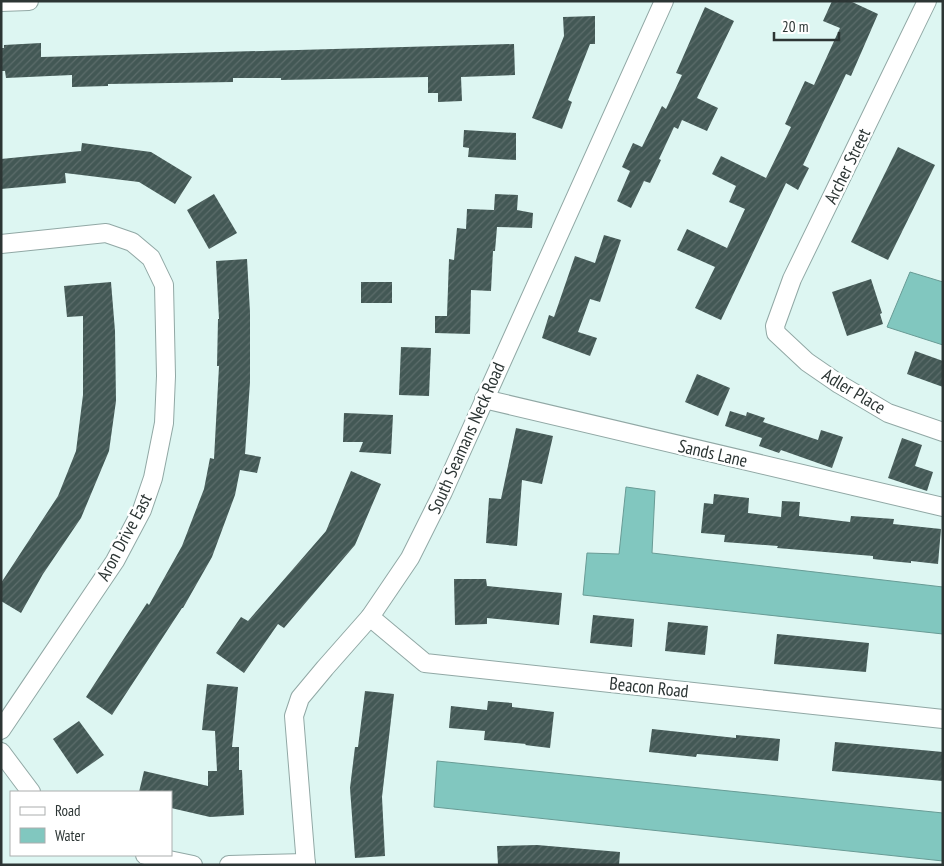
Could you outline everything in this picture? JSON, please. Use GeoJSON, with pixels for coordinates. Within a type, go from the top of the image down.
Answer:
{"type":"FeatureCollection","features":[{"type":"Feature","properties":{"kind":"street"},"geometry":{"type":"LineString","coordinates":[[1,2],[29,1]]}},
{"type":"Feature","properties":{"kind":"street","name":"South Seamans Neck Road"},"geometry":{"type":"LineString","coordinates":[[306,864],[294,716],[300,698],[370,618],[410,558],[443,492],[664,1]]}},
{"type":"Feature","properties":{"kind":"street","name":"Archer Street"},"geometry":{"type":"LineString","coordinates":[[776,333],[774,326],[792,279],[927,1]]}},
{"type":"Feature","properties":{"kind":"street","name":"Aron Drive East"},"geometry":{"type":"LineString","coordinates":[[1,244],[106,233],[132,242],[151,258],[164,285],[166,376],[164,423],[153,478],[142,510],[115,561],[1,730]]}},
{"type":"Feature","properties":{"kind":"street","name":"Adler Place"},"geometry":{"type":"LineString","coordinates":[[776,333],[807,362],[840,384],[888,412],[943,432]]}},
{"type":"Feature","properties":{"kind":"street","name":"Sands Lane"},"geometry":{"type":"LineString","coordinates":[[484,399],[943,507]]}},
{"type":"Feature","properties":{"kind":"street","name":"Beacon Road"},"geometry":{"type":"LineString","coordinates":[[370,618],[425,663],[943,720]]}},
{"type":"Feature","properties":{"kind":"street"},"geometry":{"type":"LineString","coordinates":[[1,752],[30,791]]}},
{"type":"Feature","properties":{"kind":"street"},"geometry":{"type":"LineString","coordinates":[[150,856],[193,865]]}},
{"type":"Feature","properties":{"kind":"street"},"geometry":{"type":"LineString","coordinates":[[229,865],[306,864]]}},
{"type":"Feature","properties":{"kind":"water"},"geometry":{"type":"Polygon","coordinates":[[[910,272],[943,282],[943,345],[887,327],[910,272]]]}},
{"type":"Feature","properties":{"kind":"water"},"geometry":{"type":"Polygon","coordinates":[[[626,487],[655,491],[652,553],[943,587],[943,634],[583,595],[587,553],[619,554],[626,487]]]}},
{"type":"Feature","properties":{"kind":"water"},"geometry":{"type":"Polygon","coordinates":[[[437,761],[943,813],[943,861],[434,807],[437,761]]]}},
{"type":"Feature","properties":{"kind":"building"},"geometry":{"type":"Polygon","coordinates":[[[832,1],[850,1],[878,14],[851,76],[846,74],[803,165],[809,168],[798,190],[786,183],[721,320],[695,308],[715,267],[677,250],[687,229],[727,248],[745,209],[729,202],[736,186],[712,174],[721,156],[766,178],[791,127],[785,124],[805,81],[814,85],[840,28],[823,21],[832,1]]]}},
{"type":"Feature","properties":{"kind":"building"},"geometry":{"type":"Polygon","coordinates":[[[705,7],[734,21],[697,98],[718,108],[707,131],[682,120],[678,129],[674,127],[650,183],[644,181],[631,208],[617,201],[630,171],[622,167],[633,143],[642,147],[662,106],[666,109],[682,75],[676,73],[705,7]]]}},
{"type":"Feature","properties":{"kind":"building"},"geometry":{"type":"Polygon","coordinates":[[[595,16],[595,44],[590,44],[568,100],[572,102],[562,129],[532,118],[564,36],[563,17],[595,16]]]}},
{"type":"Feature","properties":{"kind":"building"},"geometry":{"type":"Polygon","coordinates":[[[41,43],[41,57],[514,44],[515,75],[461,77],[462,101],[438,102],[438,93],[428,93],[428,77],[281,80],[281,78],[233,78],[233,82],[108,84],[108,86],[72,87],[72,75],[6,78],[5,71],[1,71],[1,48],[4,48],[4,45],[41,43]]]}},
{"type":"Feature","properties":{"kind":"building"},"geometry":{"type":"Polygon","coordinates":[[[464,130],[516,133],[516,160],[468,157],[469,148],[463,147],[464,130]]]}},
{"type":"Feature","properties":{"kind":"building"},"geometry":{"type":"Polygon","coordinates":[[[82,143],[151,152],[192,177],[175,204],[139,182],[65,173],[66,183],[1,189],[1,159],[81,151],[82,143]]]}},
{"type":"Feature","properties":{"kind":"building"},"geometry":{"type":"Polygon","coordinates":[[[898,147],[935,165],[888,260],[851,242],[898,147]]]}},
{"type":"Feature","properties":{"kind":"building"},"geometry":{"type":"Polygon","coordinates":[[[214,194],[237,233],[209,249],[187,210],[214,194]]]}},
{"type":"Feature","properties":{"kind":"building"},"geometry":{"type":"Polygon","coordinates":[[[495,194],[518,195],[517,210],[533,213],[532,228],[497,227],[495,251],[493,251],[491,291],[471,290],[470,334],[435,333],[435,316],[447,316],[449,259],[454,260],[457,228],[466,229],[467,209],[494,210],[495,194]]]}},
{"type":"Feature","properties":{"kind":"building"},"geometry":{"type":"Polygon","coordinates":[[[604,235],[621,240],[600,302],[590,299],[578,332],[597,338],[590,356],[542,338],[549,315],[554,317],[575,256],[595,263],[604,235]]]}},
{"type":"Feature","properties":{"kind":"building"},"geometry":{"type":"Polygon","coordinates":[[[247,259],[250,312],[250,382],[245,454],[261,457],[257,473],[240,470],[235,495],[212,557],[183,608],[112,715],[86,697],[147,603],[149,605],[182,546],[204,489],[210,458],[214,459],[219,366],[217,366],[219,319],[216,261],[247,259]]]}},
{"type":"Feature","properties":{"kind":"building"},"geometry":{"type":"Polygon","coordinates":[[[871,279],[882,313],[880,314],[883,324],[847,336],[832,292],[871,279]]]}},
{"type":"Feature","properties":{"kind":"building"},"geometry":{"type":"Polygon","coordinates":[[[111,282],[115,331],[116,401],[109,451],[81,518],[43,574],[21,613],[1,601],[1,583],[58,496],[76,451],[83,395],[83,316],[67,317],[64,286],[111,282]]]}},
{"type":"Feature","properties":{"kind":"building"},"geometry":{"type":"Polygon","coordinates":[[[361,282],[392,282],[392,303],[361,303],[361,282]]]}},
{"type":"Feature","properties":{"kind":"building"},"geometry":{"type":"Polygon","coordinates":[[[401,347],[431,348],[429,396],[399,395],[401,347]]]}},
{"type":"Feature","properties":{"kind":"building"},"geometry":{"type":"Polygon","coordinates":[[[915,351],[943,361],[943,387],[907,374],[915,351]]]}},
{"type":"Feature","properties":{"kind":"building"},"geometry":{"type":"Polygon","coordinates":[[[697,374],[730,388],[718,416],[685,402],[697,374]]]}},
{"type":"Feature","properties":{"kind":"building"},"geometry":{"type":"Polygon","coordinates":[[[730,411],[746,416],[747,412],[765,418],[763,422],[818,440],[821,430],[843,437],[832,468],[781,450],[779,453],[759,446],[762,438],[725,426],[730,411]]]}},
{"type":"Feature","properties":{"kind":"building"},"geometry":{"type":"Polygon","coordinates":[[[344,413],[393,415],[391,454],[359,452],[363,442],[343,442],[344,413]]]}},
{"type":"Feature","properties":{"kind":"building"},"geometry":{"type":"Polygon","coordinates":[[[516,428],[553,436],[542,484],[522,480],[517,546],[486,543],[489,498],[501,499],[516,428]]]}},
{"type":"Feature","properties":{"kind":"building"},"geometry":{"type":"Polygon","coordinates":[[[902,438],[922,445],[915,466],[933,472],[927,491],[888,478],[902,438]]]}},
{"type":"Feature","properties":{"kind":"building"},"geometry":{"type":"Polygon","coordinates":[[[351,471],[381,484],[355,545],[284,628],[278,624],[244,673],[216,653],[241,617],[248,621],[326,531],[351,471]]]}},
{"type":"Feature","properties":{"kind":"building"},"geometry":{"type":"Polygon","coordinates":[[[714,494],[749,498],[748,513],[781,517],[782,501],[800,502],[799,516],[850,522],[851,516],[894,519],[893,524],[941,529],[938,564],[890,561],[873,559],[873,556],[724,542],[725,535],[701,533],[704,503],[713,504],[714,494]]]}},
{"type":"Feature","properties":{"kind":"building"},"geometry":{"type":"Polygon","coordinates":[[[454,579],[486,579],[487,586],[562,593],[559,625],[487,618],[487,624],[455,625],[454,579]]]}},
{"type":"Feature","properties":{"kind":"building"},"geometry":{"type":"Polygon","coordinates":[[[593,615],[634,619],[632,647],[590,643],[593,615]]]}},
{"type":"Feature","properties":{"kind":"building"},"geometry":{"type":"Polygon","coordinates":[[[668,622],[708,626],[705,655],[665,651],[668,622]]]}},
{"type":"Feature","properties":{"kind":"building"},"geometry":{"type":"Polygon","coordinates":[[[777,634],[869,643],[866,672],[774,664],[777,634]]]}},
{"type":"Feature","properties":{"kind":"building"},"geometry":{"type":"Polygon","coordinates":[[[207,684],[238,687],[232,747],[239,747],[239,770],[242,770],[244,815],[210,817],[172,808],[172,791],[139,791],[144,771],[208,786],[208,771],[217,771],[215,731],[202,730],[207,684]]]}},
{"type":"Feature","properties":{"kind":"building"},"geometry":{"type":"Polygon","coordinates":[[[365,691],[394,694],[382,797],[385,856],[355,858],[350,788],[355,747],[358,747],[365,691]]]}},
{"type":"Feature","properties":{"kind":"building"},"geometry":{"type":"Polygon","coordinates":[[[488,701],[512,703],[512,707],[554,712],[550,748],[484,740],[485,731],[449,728],[451,706],[487,710],[488,701]]]}},
{"type":"Feature","properties":{"kind":"building"},"geometry":{"type":"Polygon","coordinates":[[[79,721],[104,755],[77,774],[53,739],[79,721]]]}},
{"type":"Feature","properties":{"kind":"building"},"geometry":{"type":"Polygon","coordinates":[[[652,729],[736,738],[736,735],[780,739],[778,761],[697,754],[696,757],[649,752],[652,729]]]}},
{"type":"Feature","properties":{"kind":"building"},"geometry":{"type":"Polygon","coordinates":[[[835,742],[943,752],[943,781],[832,771],[835,742]]]}},
{"type":"Feature","properties":{"kind":"building"},"geometry":{"type":"Polygon","coordinates":[[[537,845],[620,852],[619,865],[498,865],[497,846],[537,845]]]}}]}
